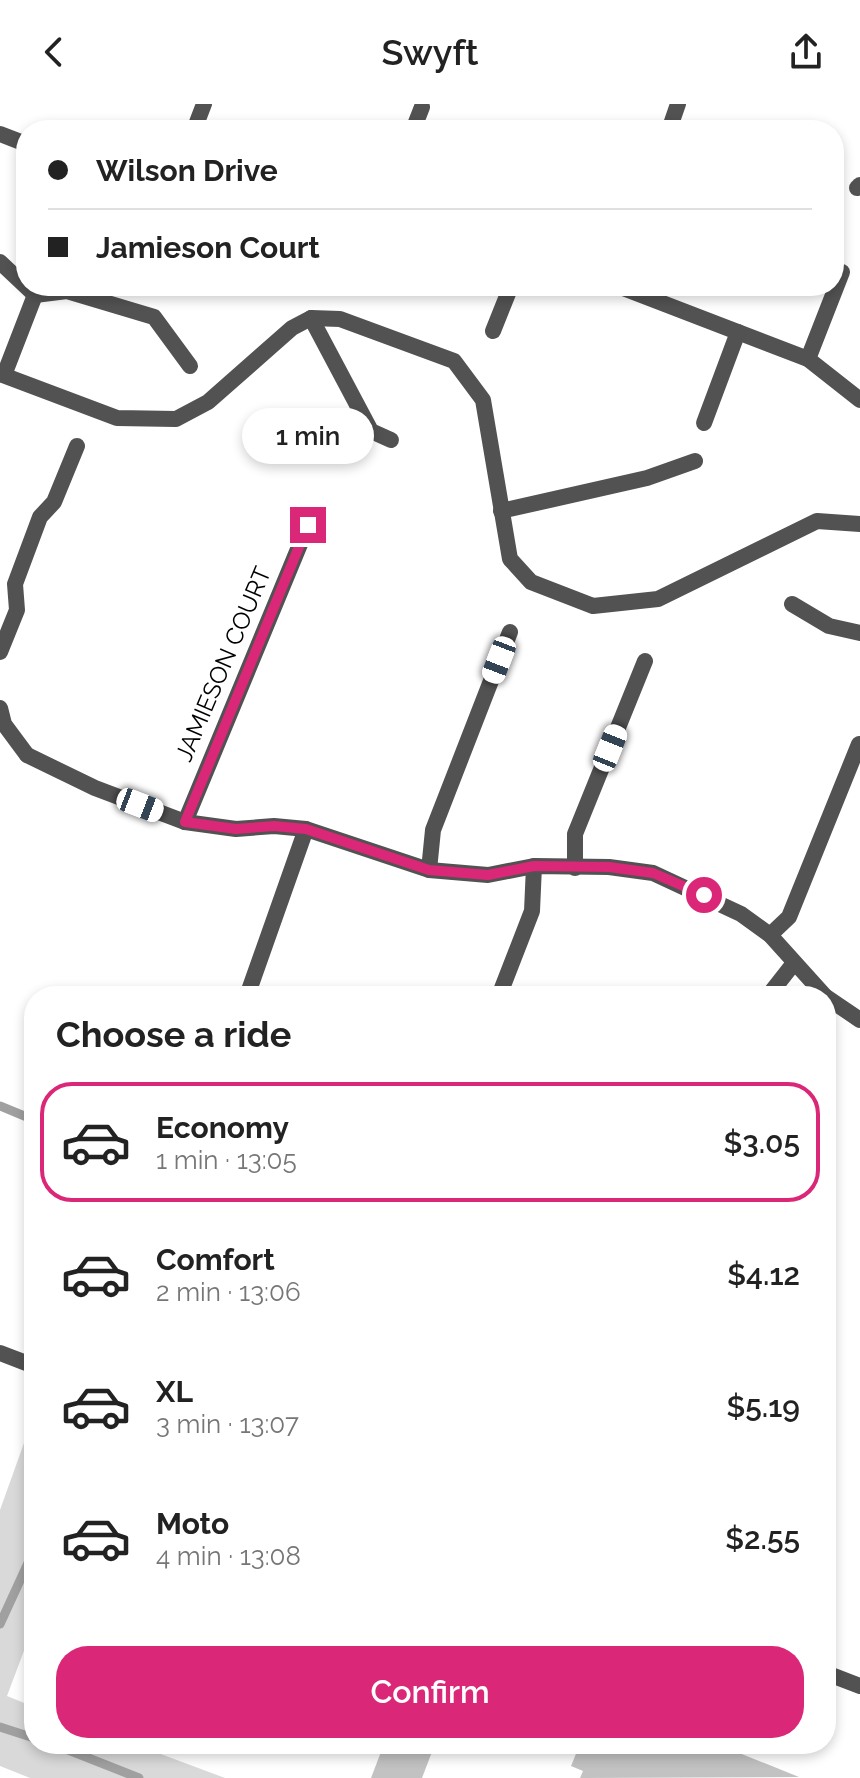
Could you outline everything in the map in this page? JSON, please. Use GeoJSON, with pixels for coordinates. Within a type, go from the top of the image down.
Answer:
{"type":"FeatureCollection","features":[{"type":"Feature","properties":{"kind":"street"},"geometry":{"type":"LineString","coordinates":[[417,120],[422,107]]}},
{"type":"Feature","properties":{"kind":"street"},"geometry":{"type":"LineString","coordinates":[[0,262],[16,277]]}},
{"type":"Feature","properties":{"kind":"street"},"geometry":{"type":"LineString","coordinates":[[35,296],[2,375],[117,418],[176,419],[208,402],[292,328],[311,318],[340,319],[454,361],[483,400],[510,559],[531,582],[593,606],[658,599],[817,521],[860,524]]}},
{"type":"Feature","properties":{"kind":"street"},"geometry":{"type":"LineString","coordinates":[[84,296],[154,317],[190,366]]}},
{"type":"Feature","properties":{"kind":"street"},"geometry":{"type":"LineString","coordinates":[[493,331],[507,296]]}},
{"type":"Feature","properties":{"kind":"street"},"geometry":{"type":"LineString","coordinates":[[644,296],[808,359],[860,400]]}},
{"type":"Feature","properties":{"kind":"street"},"geometry":{"type":"LineString","coordinates":[[808,359],[833,296]]}},
{"type":"Feature","properties":{"kind":"street"},"geometry":{"type":"LineString","coordinates":[[311,318],[371,431],[391,440]]}},
{"type":"Feature","properties":{"kind":"street"},"geometry":{"type":"LineString","coordinates":[[704,423],[738,332]]}},
{"type":"Feature","properties":{"kind":"street"},"geometry":{"type":"LineString","coordinates":[[0,652],[17,610],[15,584],[20,570],[40,517],[54,502],[77,446]]}},
{"type":"Feature","properties":{"kind":"street"},"geometry":{"type":"LineString","coordinates":[[501,511],[647,478],[695,461]]}},
{"type":"Feature","properties":{"kind":"street","name":"JAMIESON COURT"},"geometry":{"type":"LineString","coordinates":[[185,822],[308,525]]}},
{"type":"Feature","properties":{"kind":"street"},"geometry":{"type":"LineString","coordinates":[[792,604],[829,626],[860,633]]}},
{"type":"Feature","properties":{"kind":"street"},"geometry":{"type":"LineString","coordinates":[[429,870],[433,830],[510,632]]}},
{"type":"Feature","properties":{"kind":"street"},"geometry":{"type":"LineString","coordinates":[[575,868],[575,834],[645,661]]}},
{"type":"Feature","properties":{"kind":"street"},"geometry":{"type":"LineString","coordinates":[[0,708],[4,724],[27,755],[95,788],[185,822],[236,829],[274,826],[306,829],[429,870],[488,875],[534,866],[653,873],[741,914],[770,935],[815,986]]}},
{"type":"Feature","properties":{"kind":"street"},"geometry":{"type":"LineString","coordinates":[[770,935],[789,917],[859,744]]}},
{"type":"Feature","properties":{"kind":"street"},"geometry":{"type":"LineString","coordinates":[[251,986],[306,829]]}},
{"type":"Feature","properties":{"kind":"street"},"geometry":{"type":"LineString","coordinates":[[503,986],[532,911],[534,866]]}},
{"type":"Feature","properties":{"kind":"street"},"geometry":{"type":"LineString","coordinates":[[776,986],[794,963]]}},
{"type":"Feature","properties":{"kind":"street"},"geometry":{"type":"LineString","coordinates":[[836,1004],[860,1020]]}},
{"type":"Feature","properties":{"kind":"street"},"geometry":{"type":"LineString","coordinates":[[0,1353],[24,1362]]}},
{"type":"Feature","properties":{"kind":"street"},"geometry":{"type":"LineString","coordinates":[[836,1677],[860,1686]]}},
{"type":"Feature","properties":{"kind":"shaded area"},"geometry":{"type":"Polygon","coordinates":[[[24,1443],[24,1651],[7,1696],[24,1703],[24,1754],[161,1754],[225,1778],[30,1778],[0,1766],[0,1510],[24,1443]]]}},
{"type":"Feature","properties":{"kind":"building"},"geometry":{"type":"Polygon","coordinates":[[[380,1754],[431,1754],[422,1778],[371,1778],[380,1754]]]}},
{"type":"Feature","properties":{"kind":"building"},"geometry":{"type":"Polygon","coordinates":[[[576,1754],[742,1754],[799,1777],[580,1778],[583,1771],[571,1766],[576,1754]]]}},
{"type":"Feature","properties":{"kind":"waterway"},"geometry":{"type":"LineString","coordinates":[[0,1106],[24,1116]]}},
{"type":"Feature","properties":{"kind":"waterway"},"geometry":{"type":"LineString","coordinates":[[0,1624],[24,1572]]}},
{"type":"Feature","properties":{"kind":"waterway"},"geometry":{"type":"LineString","coordinates":[[0,1727],[24,1735]]}},
{"type":"Feature","properties":{"kind":"waterway"},"geometry":{"type":"LineString","coordinates":[[78,1754],[139,1778]]}},
{"type":"Feature","properties":{"kind":"route"},"geometry":{"type":"LineString","coordinates":[[308,525],[185,822],[236,829],[274,826],[306,829],[429,870],[488,875],[534,866],[609,867],[653,873],[704,895]]}}]}
